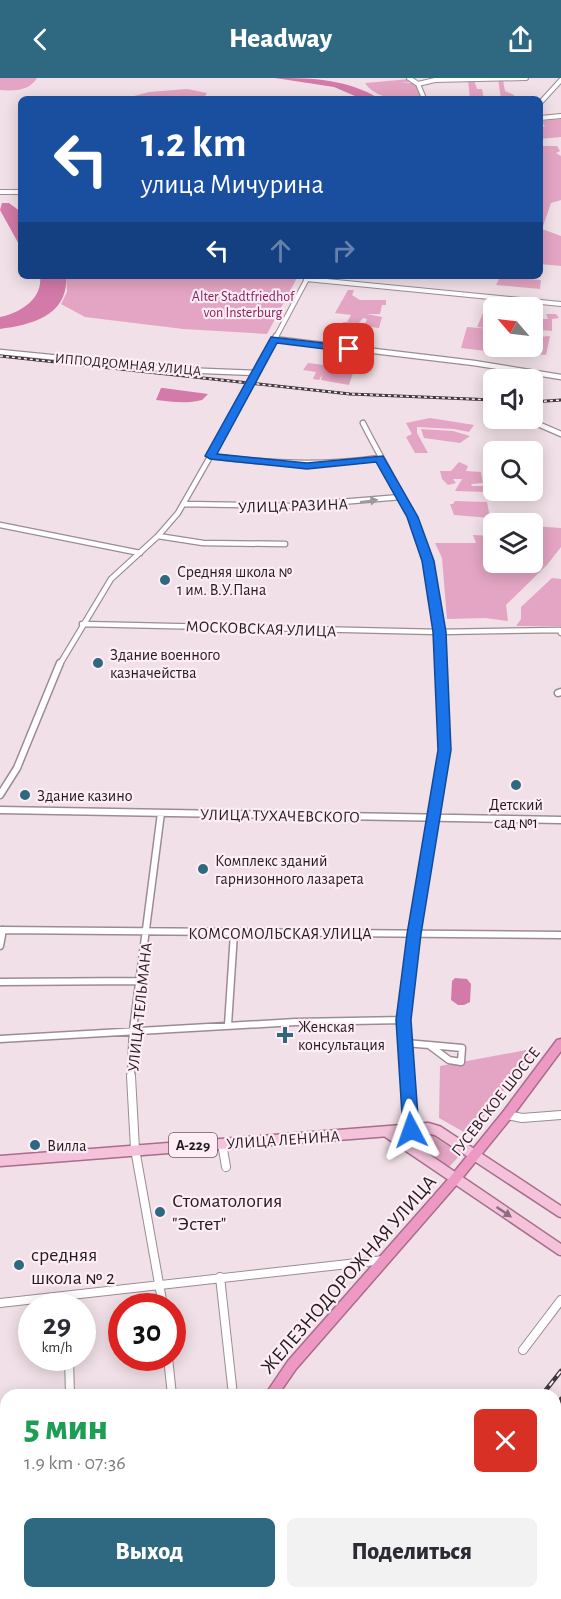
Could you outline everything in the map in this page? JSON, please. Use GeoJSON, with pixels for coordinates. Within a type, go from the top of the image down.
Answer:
{"type":"FeatureCollection","features":[{"type":"Feature","properties":{"kind":"highway","name":"ГУСЕВСКОЕ ШОССЕ"},"geometry":{"type":"LineString","coordinates":[[455,1179],[561,1043]]}},
{"type":"Feature","properties":{"kind":"highway","name":"ЖЕЛЕЗНОДОРОЖНАЯ УЛИЦА"},"geometry":{"type":"LineString","coordinates":[[275,1389],[292,1365],[455,1179]]}},
{"type":"Feature","properties":{"kind":"main road","name":"УЛИЦА ЛЕНИНА"},"geometry":{"type":"LineString","coordinates":[[0,1161],[428,1128],[438,1131],[561,1212]]}},
{"type":"Feature","properties":{"kind":"main road"},"geometry":{"type":"LineString","coordinates":[[387,1132],[561,1250]]}},
{"type":"Feature","properties":{"kind":"street"},"geometry":{"type":"LineString","coordinates":[[409,78],[418,84],[423,93],[422,96]]}},
{"type":"Feature","properties":{"kind":"street"},"geometry":{"type":"LineString","coordinates":[[418,84],[435,80],[526,78]]}},
{"type":"Feature","properties":{"kind":"street"},"geometry":{"type":"LineString","coordinates":[[543,100],[561,80]]}},
{"type":"Feature","properties":{"kind":"street"},"geometry":{"type":"LineString","coordinates":[[543,118],[561,116]]}},
{"type":"Feature","properties":{"kind":"street"},"geometry":{"type":"LineString","coordinates":[[0,192],[18,192]]}},
{"type":"Feature","properties":{"kind":"street"},"geometry":{"type":"LineString","coordinates":[[0,795],[17,768],[53,676],[82,624],[111,579],[172,521],[247,392],[306,279]]}},
{"type":"Feature","properties":{"kind":"street"},"geometry":{"type":"LineString","coordinates":[[317,279],[561,303]]}},
{"type":"Feature","properties":{"kind":"street"},"geometry":{"type":"LineString","coordinates":[[274,339],[474,363],[561,377]]}},
{"type":"Feature","properties":{"kind":"street","name":"ИППОДРОМНАЯ УЛИЦА"},"geometry":{"type":"LineString","coordinates":[[0,352],[256,375]]}},
{"type":"Feature","properties":{"kind":"street"},"geometry":{"type":"LineString","coordinates":[[363,423],[418,531],[428,561],[440,632],[445,750],[414,934],[404,1020],[411,1149]]}},
{"type":"Feature","properties":{"kind":"street"},"geometry":{"type":"LineString","coordinates":[[543,426],[561,434]]}},
{"type":"Feature","properties":{"kind":"street"},"geometry":{"type":"LineString","coordinates":[[210,456],[307,466],[379,458]]}},
{"type":"Feature","properties":{"kind":"street","name":"УЛИЦА РАЗИНА"},"geometry":{"type":"LineString","coordinates":[[183,504],[206,506],[318,505],[401,497]]}},
{"type":"Feature","properties":{"kind":"street"},"geometry":{"type":"LineString","coordinates":[[0,525],[140,553]]}},
{"type":"Feature","properties":{"kind":"street"},"geometry":{"type":"LineString","coordinates":[[158,536],[203,543],[285,544]]}},
{"type":"Feature","properties":{"kind":"street","name":"МОСКОВСКАЯ УЛИЦА"},"geometry":{"type":"LineString","coordinates":[[82,624],[440,632],[560,630],[561,633]]}},
{"type":"Feature","properties":{"kind":"street","name":"УЛИЦА ТУХАЧЕВСКОГО"},"geometry":{"type":"LineString","coordinates":[[0,810],[561,820]]}},
{"type":"Feature","properties":{"kind":"street","name":"УЛИЦА ТЕЛЬМАНА"},"geometry":{"type":"LineString","coordinates":[[161,813],[133,1030],[130,1088],[135,1149],[163,1293]]}},
{"type":"Feature","properties":{"kind":"street"},"geometry":{"type":"LineString","coordinates":[[0,946],[2,930]]}},
{"type":"Feature","properties":{"kind":"street","name":"КОМСОМОЛЬСКАЯ УЛИЦА"},"geometry":{"type":"LineString","coordinates":[[2,930],[561,935]]}},
{"type":"Feature","properties":{"kind":"street"},"geometry":{"type":"LineString","coordinates":[[228,1025],[234,933]]}},
{"type":"Feature","properties":{"kind":"street"},"geometry":{"type":"LineString","coordinates":[[0,982],[139,981]]}},
{"type":"Feature","properties":{"kind":"street"},"geometry":{"type":"LineString","coordinates":[[0,1039],[228,1025],[404,1020]]}},
{"type":"Feature","properties":{"kind":"street"},"geometry":{"type":"LineString","coordinates":[[405,1044],[429,1045]]}},
{"type":"Feature","properties":{"kind":"street"},"geometry":{"type":"LineString","coordinates":[[507,1115],[522,1118],[561,1115]]}},
{"type":"Feature","properties":{"kind":"street"},"geometry":{"type":"LineString","coordinates":[[222,1143],[226,1167]]}},
{"type":"Feature","properties":{"kind":"street"},"geometry":{"type":"LineString","coordinates":[[96,1293],[163,1288],[220,1277],[386,1260]]}},
{"type":"Feature","properties":{"kind":"street"},"geometry":{"type":"LineString","coordinates":[[220,1277],[231,1389]]}},
{"type":"Feature","properties":{"kind":"street"},"geometry":{"type":"LineString","coordinates":[[523,1350],[561,1300]]}},
{"type":"Feature","properties":{"kind":"street"},"geometry":{"type":"LineString","coordinates":[[0,1303],[18,1301]]}},
{"type":"Feature","properties":{"kind":"street"},"geometry":{"type":"LineString","coordinates":[[69,1371],[70,1389]]}},
{"type":"Feature","properties":{"kind":"street"},"geometry":{"type":"LineString","coordinates":[[169,1371],[171,1389]]}},
{"type":"Feature","properties":{"kind":"green space"},"geometry":{"type":"Polygon","coordinates":[[[0,78],[37,78],[25,88],[0,90],[0,78]]]}},
{"type":"Feature","properties":{"kind":"green space"},"geometry":{"type":"Polygon","coordinates":[[[438,78],[519,78],[503,80],[505,91],[514,96],[501,96],[498,79],[474,80],[477,89],[482,89],[483,96],[470,96],[468,80],[438,78]]]}},
{"type":"Feature","properties":{"kind":"green space"},"geometry":{"type":"Polygon","coordinates":[[[410,79],[413,82],[399,83],[414,83],[423,94],[422,96],[382,96],[365,83],[410,79]]]}},
{"type":"Feature","properties":{"kind":"green space"},"geometry":{"type":"Polygon","coordinates":[[[187,89],[207,93],[205,96],[134,96],[149,92],[187,89]]]}},
{"type":"Feature","properties":{"kind":"green space"},"geometry":{"type":"Polygon","coordinates":[[[561,119],[561,137],[543,139],[543,126],[545,126],[543,121],[561,119]]]}},
{"type":"Feature","properties":{"kind":"green space"},"geometry":{"type":"Polygon","coordinates":[[[543,146],[557,146],[560,151],[556,153],[561,156],[561,200],[551,203],[543,226],[543,146]]]}},
{"type":"Feature","properties":{"kind":"green space"},"geometry":{"type":"Polygon","coordinates":[[[543,229],[561,236],[561,266],[543,264],[543,229]]]}},
{"type":"Feature","properties":{"kind":"green space","name":"Alter Stadtfriedhof von Insterburg"},"geometry":{"type":"Polygon","coordinates":[[[66,279],[296,279],[267,334],[183,329],[85,317],[61,304],[67,292],[66,279]]]}},
{"type":"Feature","properties":{"kind":"green space"},"geometry":{"type":"Polygon","coordinates":[[[499,279],[541,280],[540,289],[496,285],[499,279]]]}},
{"type":"Feature","properties":{"kind":"green space"},"geometry":{"type":"Polygon","coordinates":[[[348,290],[354,290],[352,295],[360,300],[386,300],[386,305],[382,305],[380,314],[367,314],[382,317],[379,328],[364,326],[367,319],[363,318],[354,329],[341,326],[351,315],[335,313],[348,290]]]}},
{"type":"Feature","properties":{"kind":"green space"},"geometry":{"type":"Polygon","coordinates":[[[483,313],[483,328],[477,327],[483,313]]]}},
{"type":"Feature","properties":{"kind":"green space"},"geometry":{"type":"Polygon","coordinates":[[[546,314],[556,314],[559,318],[552,319],[552,331],[543,330],[543,319],[548,319],[546,314]]]}},
{"type":"Feature","properties":{"kind":"green space"},"geometry":{"type":"Polygon","coordinates":[[[467,327],[483,328],[483,351],[461,348],[467,327]]]}},
{"type":"Feature","properties":{"kind":"green space"},"geometry":{"type":"Polygon","coordinates":[[[550,336],[546,355],[543,355],[543,337],[550,336]]]}},
{"type":"Feature","properties":{"kind":"green space"},"geometry":{"type":"Polygon","coordinates":[[[308,363],[349,368],[348,373],[353,373],[349,385],[321,380],[322,375],[319,380],[313,379],[316,372],[303,370],[308,363]]]}},
{"type":"Feature","properties":{"kind":"green space"},"geometry":{"type":"Polygon","coordinates":[[[430,418],[474,425],[469,432],[417,427],[417,433],[428,453],[415,453],[406,437],[412,434],[406,423],[430,418]]]}},
{"type":"Feature","properties":{"kind":"green space"},"geometry":{"type":"Polygon","coordinates":[[[421,429],[453,431],[470,436],[460,443],[424,438],[421,429]]]}},
{"type":"Feature","properties":{"kind":"green space"},"geometry":{"type":"Polygon","coordinates":[[[459,462],[468,466],[466,471],[481,472],[483,483],[471,484],[472,486],[483,486],[483,492],[455,491],[462,479],[453,479],[456,483],[448,485],[442,479],[440,471],[451,471],[459,462]]]}},
{"type":"Feature","properties":{"kind":"green space"},"geometry":{"type":"Polygon","coordinates":[[[455,501],[487,502],[489,513],[483,513],[483,517],[454,515],[450,504],[455,501]]]}},
{"type":"Feature","properties":{"kind":"green space"},"geometry":{"type":"Polygon","coordinates":[[[543,527],[561,528],[561,547],[543,569],[543,527]]]}},
{"type":"Feature","properties":{"kind":"green space"},"geometry":{"type":"Polygon","coordinates":[[[473,535],[483,536],[483,573],[539,573],[506,605],[508,621],[485,618],[447,619],[442,558],[435,543],[476,543],[473,535]]]}},
{"type":"Feature","properties":{"kind":"green space"},"geometry":{"type":"Polygon","coordinates":[[[552,578],[561,579],[561,626],[516,626],[521,619],[521,607],[552,578]]]}},
{"type":"Feature","properties":{"kind":"green space"},"geometry":{"type":"Polygon","coordinates":[[[537,1048],[469,1135],[439,1118],[440,1066],[537,1048]]]}},
{"type":"Feature","properties":{"kind":"green space"},"geometry":{"type":"Polygon","coordinates":[[[427,1132],[461,1154],[449,1167],[415,1145],[427,1132]]]}},
{"type":"Feature","properties":{"kind":"shaded area"},"geometry":{"type":"Polygon","coordinates":[[[275,78],[329,81],[355,87],[375,96],[355,96],[334,87],[275,78]]]}},
{"type":"Feature","properties":{"kind":"shaded area"},"geometry":{"type":"Polygon","coordinates":[[[2,203],[9,203],[18,210],[18,243],[0,210],[2,203]]]}},
{"type":"Feature","properties":{"kind":"shaded area"},"geometry":{"type":"Polygon","coordinates":[[[40,279],[66,279],[65,289],[55,309],[36,321],[0,329],[0,317],[29,304],[38,292],[40,279]]]}},
{"type":"Feature","properties":{"kind":"shaded area"},"geometry":{"type":"Polygon","coordinates":[[[161,388],[208,394],[202,400],[191,402],[156,400],[161,388]]]}},
{"type":"Feature","properties":{"kind":"shaded area"},"geometry":{"type":"Polygon","coordinates":[[[455,978],[467,979],[471,984],[470,1002],[464,1005],[458,1005],[451,1000],[452,981],[455,978]]]}},
{"type":"Feature","properties":{"kind":"railway"},"geometry":{"type":"LineString","coordinates":[[0,356],[350,394],[483,400]]}},
{"type":"Feature","properties":{"kind":"railway"},"geometry":{"type":"LineString","coordinates":[[543,401],[561,400]]}},
{"type":"Feature","properties":{"kind":"railway"},"geometry":{"type":"LineString","coordinates":[[547,1389],[561,1371]]}},
{"type":"Feature","properties":{"kind":"place","name":"Средняя школа № 1 им. В.У.Пана"},"geometry":{"type":"Point","coordinates":[165,580]}},
{"type":"Feature","properties":{"kind":"place","name":"Здание военного казначейства"},"geometry":{"type":"Point","coordinates":[98,663]}},
{"type":"Feature","properties":{"kind":"place","name":"Детский сад №1"},"geometry":{"type":"Point","coordinates":[516,785]}},
{"type":"Feature","properties":{"kind":"place","name":"Здание казино"},"geometry":{"type":"Point","coordinates":[25,795]}},
{"type":"Feature","properties":{"kind":"place","name":"Комплекс зданий гарнизонного лазарета"},"geometry":{"type":"Point","coordinates":[203,869]}},
{"type":"Feature","properties":{"kind":"place","name":"Женская консультация"},"geometry":{"type":"Point","coordinates":[285,1035]}},
{"type":"Feature","properties":{"kind":"place","name":"Вилла"},"geometry":{"type":"Point","coordinates":[35,1145]}},
{"type":"Feature","properties":{"kind":"place","name":"Стоматология \"Эстет\""},"geometry":{"type":"Point","coordinates":[160,1212]}},
{"type":"Feature","properties":{"kind":"place","name":"средняя школа № 2"},"geometry":{"type":"Point","coordinates":[19,1265]}},
{"type":"Feature","properties":{"kind":"route"},"geometry":{"type":"LineString","coordinates":[[349,349],[274,339],[210,456],[307,466],[334,465],[379,458],[412,517],[428,561],[440,632],[445,750],[414,934],[404,1020],[411,1130]]}}]}
